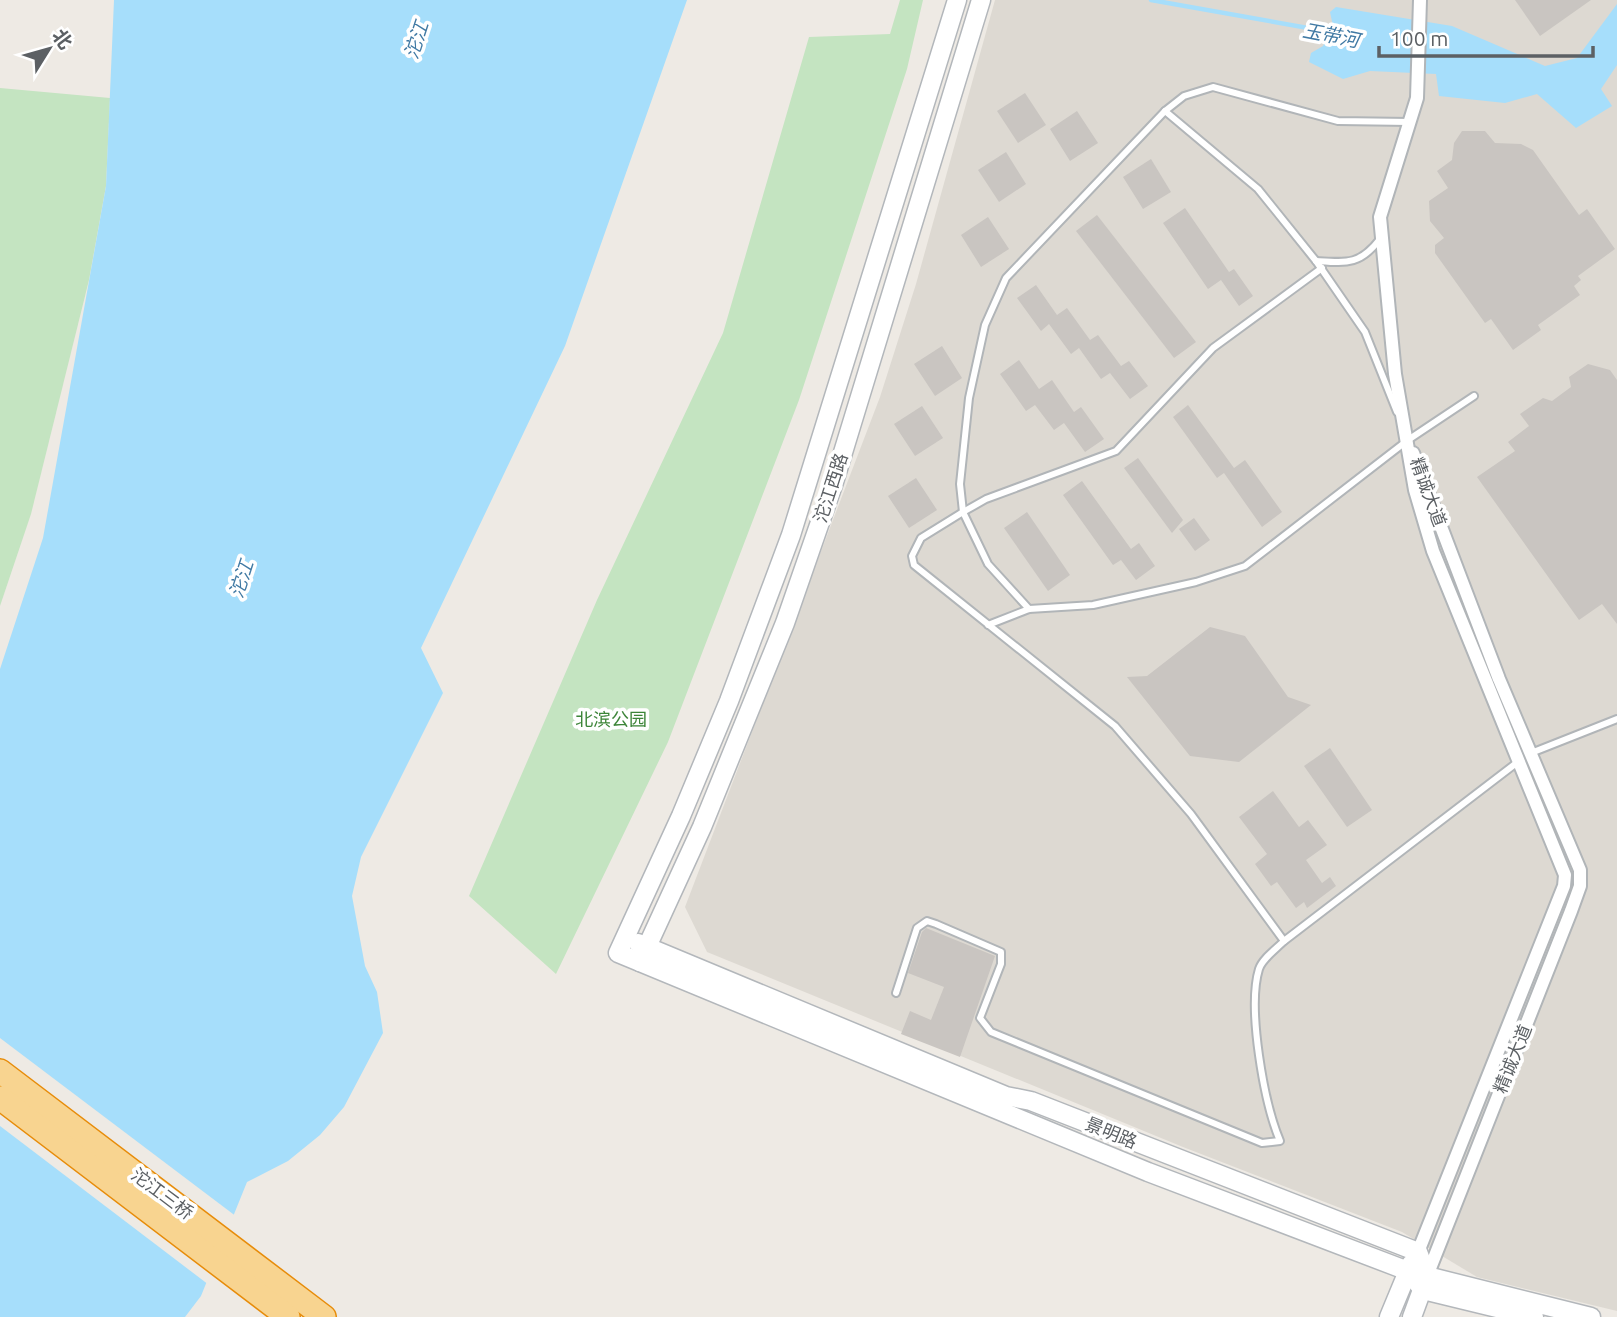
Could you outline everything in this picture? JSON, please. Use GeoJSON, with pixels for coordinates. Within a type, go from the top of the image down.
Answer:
{"type":"FeatureCollection","features":[{"type":"Feature","properties":{"kind":"highway","name":"沱江三桥"},"geometry":{"type":"LineString","coordinates":[[0,1072],[324,1317]]}},
{"type":"Feature","properties":{"kind":"highway","name":"沱江三桥"},"geometry":{"type":"LineString","coordinates":[[0,1098],[288,1317]]}},
{"type":"Feature","properties":{"kind":"street","name":"精诚大道"},"geometry":{"type":"LineString","coordinates":[[1420,0],[1417,99],[1380,217],[1395,374],[1415,490],[1433,551],[1525,757],[1580,870],[1580,886],[1425,1283]]}},
{"type":"Feature","properties":{"kind":"street","name":"沱江西路"},"geometry":{"type":"LineString","coordinates":[[622,945],[718,726],[791,535],[956,5]]}},
{"type":"Feature","properties":{"kind":"street","name":"沱江西路"},"geometry":{"type":"LineString","coordinates":[[644,955],[702,827],[785,623],[834,482],[979,8]]}},
{"type":"Feature","properties":{"kind":"street","name":"精诚大道"},"geometry":{"type":"LineString","coordinates":[[1418,1252],[1564,887],[1565,875],[1525,757]]}},
{"type":"Feature","properties":{"kind":"street","name":"景明路"},"geometry":{"type":"LineString","coordinates":[[622,945],[1148,1172],[1408,1271]]}},
{"type":"Feature","properties":{"kind":"street","name":"景明路"},"geometry":{"type":"LineString","coordinates":[[644,955],[1006,1096],[1031,1101],[1418,1252]]}},
{"type":"Feature","properties":{"kind":"street"},"geometry":{"type":"LineString","coordinates":[[1389,1317],[1418,1252]]}},
{"type":"Feature","properties":{"kind":"street"},"geometry":{"type":"LineString","coordinates":[[1412,1317],[1425,1283],[1418,1252]]}},
{"type":"Feature","properties":{"kind":"street"},"geometry":{"type":"LineString","coordinates":[[1408,1271],[1425,1283],[1534,1317]]}},
{"type":"Feature","properties":{"kind":"street"},"geometry":{"type":"LineString","coordinates":[[1425,1283],[1591,1317]]}},
{"type":"Feature","properties":{"kind":"lane"},"geometry":{"type":"LineString","coordinates":[[1029,609],[988,564],[963,512],[960,484],[970,398],[985,325],[1006,278],[1165,111],[1184,96],[1213,87],[1338,121],[1410,122]]}},
{"type":"Feature","properties":{"kind":"lane"},"geometry":{"type":"LineString","coordinates":[[1165,111],[1258,189],[1322,268],[1365,332],[1408,440]]}},
{"type":"Feature","properties":{"kind":"lane"},"geometry":{"type":"LineString","coordinates":[[1316,261],[1356,261],[1369,254],[1381,237]]}},
{"type":"Feature","properties":{"kind":"lane"},"geometry":{"type":"LineString","coordinates":[[1284,941],[1191,814],[1115,726],[914,565],[912,556],[921,538],[986,499],[1116,451],[1213,348],[1322,268]]}},
{"type":"Feature","properties":{"kind":"lane"},"geometry":{"type":"LineString","coordinates":[[988,625],[1029,609],[1094,605],[1196,582],[1245,566],[1408,440],[1474,396]]}},
{"type":"Feature","properties":{"kind":"lane"},"geometry":{"type":"LineString","coordinates":[[896,993],[917,928],[927,921],[936,924],[1001,952],[1001,964],[980,1018],[991,1032],[1262,1143],[1280,1140],[1261,1069],[1255,1002],[1259,967],[1284,941],[1525,757],[1617,719]]}},
{"type":"Feature","properties":{"kind":"shaded area"},"geometry":{"type":"Polygon","coordinates":[[[995,0],[1617,0],[1617,1311],[1477,1277],[1402,1232],[1183,1147],[707,952],[685,907],[880,397],[916,284],[995,0]]]}},
{"type":"Feature","properties":{"kind":"green space","name":"北滨公园"},"geometry":{"type":"Polygon","coordinates":[[[900,0],[923,0],[907,69],[799,400],[668,742],[556,974],[469,896],[597,600],[723,333],[809,37],[890,34],[900,0]]]}},
{"type":"Feature","properties":{"kind":"green space"},"geometry":{"type":"Polygon","coordinates":[[[0,88],[110,98],[106,186],[89,280],[31,514],[0,606],[0,88]]]}},
{"type":"Feature","properties":{"kind":"water","name":"沱江"},"geometry":{"type":"Polygon","coordinates":[[[114,0],[687,0],[565,346],[421,648],[443,693],[361,857],[352,896],[365,966],[377,992],[383,1033],[344,1107],[320,1135],[288,1161],[247,1182],[201,1296],[185,1317],[0,1317],[0,669],[43,538],[106,186],[114,0]]]}},
{"type":"Feature","properties":{"kind":"water"},"geometry":{"type":"Polygon","coordinates":[[[1617,4],[1617,65],[1601,89],[1612,106],[1576,128],[1537,94],[1505,103],[1439,96],[1436,74],[1370,71],[1343,79],[1309,62],[1311,53],[1323,46],[1333,26],[1330,12],[1336,7],[1452,26],[1545,66],[1577,58],[1617,4]]]}},
{"type":"Feature","properties":{"kind":"pier"},"geometry":{"type":"Polygon","coordinates":[[[0,1038],[237,1217],[209,1285],[0,1126],[0,1038]]]}},
{"type":"Feature","properties":{"kind":"building"},"geometry":{"type":"Polygon","coordinates":[[[1515,0],[1591,0],[1540,36],[1515,0]]]}},
{"type":"Feature","properties":{"kind":"building"},"geometry":{"type":"Polygon","coordinates":[[[1025,93],[1046,125],[1018,143],[997,111],[1025,93]]]}},
{"type":"Feature","properties":{"kind":"building"},"geometry":{"type":"Polygon","coordinates":[[[1077,111],[1098,143],[1070,161],[1050,129],[1077,111]]]}},
{"type":"Feature","properties":{"kind":"building"},"geometry":{"type":"Polygon","coordinates":[[[1462,131],[1485,131],[1495,143],[1521,144],[1533,150],[1579,215],[1587,209],[1615,249],[1578,276],[1581,280],[1574,286],[1580,295],[1538,325],[1541,330],[1513,350],[1491,319],[1485,323],[1435,253],[1435,245],[1444,238],[1430,221],[1429,201],[1448,188],[1437,171],[1452,160],[1454,143],[1462,131]]]}},
{"type":"Feature","properties":{"kind":"building"},"geometry":{"type":"Polygon","coordinates":[[[1006,152],[1026,184],[999,202],[978,170],[1006,152]]]}},
{"type":"Feature","properties":{"kind":"building"},"geometry":{"type":"Polygon","coordinates":[[[1151,159],[1171,192],[1143,209],[1123,177],[1151,159]]]}},
{"type":"Feature","properties":{"kind":"building"},"geometry":{"type":"Polygon","coordinates":[[[1185,208],[1229,272],[1234,269],[1253,296],[1239,306],[1221,280],[1208,289],[1163,223],[1185,208]]]}},
{"type":"Feature","properties":{"kind":"building"},"geometry":{"type":"Polygon","coordinates":[[[1097,215],[1196,342],[1174,358],[1076,231],[1097,215]]]}},
{"type":"Feature","properties":{"kind":"building"},"geometry":{"type":"Polygon","coordinates":[[[988,217],[1009,249],[981,267],[961,235],[988,217]]]}},
{"type":"Feature","properties":{"kind":"building"},"geometry":{"type":"Polygon","coordinates":[[[1036,285],[1057,315],[1067,308],[1090,340],[1098,335],[1121,366],[1129,361],[1148,386],[1130,399],[1110,373],[1101,379],[1079,348],[1071,354],[1049,324],[1041,331],[1017,298],[1036,285]]]}},
{"type":"Feature","properties":{"kind":"building"},"geometry":{"type":"Polygon","coordinates":[[[942,346],[962,378],[935,396],[914,364],[942,346]]]}},
{"type":"Feature","properties":{"kind":"building"},"geometry":{"type":"Polygon","coordinates":[[[1019,360],[1039,389],[1052,380],[1074,412],[1081,407],[1104,439],[1085,452],[1064,423],[1054,430],[1035,405],[1026,411],[1000,374],[1019,360]]]}},
{"type":"Feature","properties":{"kind":"building"},"geometry":{"type":"Polygon","coordinates":[[[1588,364],[1610,370],[1617,380],[1617,624],[1602,604],[1579,620],[1477,477],[1515,451],[1508,442],[1529,426],[1520,414],[1543,398],[1552,401],[1571,387],[1569,377],[1588,364]]]}},
{"type":"Feature","properties":{"kind":"building"},"geometry":{"type":"Polygon","coordinates":[[[1188,405],[1234,468],[1245,460],[1282,512],[1262,527],[1224,473],[1217,478],[1173,417],[1188,405]]]}},
{"type":"Feature","properties":{"kind":"building"},"geometry":{"type":"Polygon","coordinates":[[[922,406],[943,438],[915,456],[894,424],[922,406]]]}},
{"type":"Feature","properties":{"kind":"building"},"geometry":{"type":"Polygon","coordinates":[[[1138,458],[1183,520],[1172,533],[1124,468],[1138,458]]]}},
{"type":"Feature","properties":{"kind":"building"},"geometry":{"type":"Polygon","coordinates":[[[916,478],[937,510],[909,528],[888,496],[916,478]]]}},
{"type":"Feature","properties":{"kind":"building"},"geometry":{"type":"Polygon","coordinates":[[[1082,481],[1131,549],[1139,543],[1155,566],[1136,580],[1121,560],[1113,565],[1063,495],[1082,481]]]}},
{"type":"Feature","properties":{"kind":"building"},"geometry":{"type":"Polygon","coordinates":[[[1027,512],[1070,575],[1048,591],[1004,528],[1027,512]]]}},
{"type":"Feature","properties":{"kind":"building"},"geometry":{"type":"Polygon","coordinates":[[[1194,518],[1210,540],[1195,551],[1179,529],[1194,518]]]}},
{"type":"Feature","properties":{"kind":"building"},"geometry":{"type":"Polygon","coordinates":[[[1210,627],[1245,636],[1288,697],[1311,705],[1239,762],[1190,756],[1127,677],[1147,676],[1210,627]]]}},
{"type":"Feature","properties":{"kind":"building"},"geometry":{"type":"Polygon","coordinates":[[[1330,748],[1372,810],[1347,827],[1304,766],[1330,748]]]}},
{"type":"Feature","properties":{"kind":"building"},"geometry":{"type":"Polygon","coordinates":[[[1273,791],[1299,827],[1308,820],[1327,845],[1306,860],[1322,883],[1330,877],[1336,886],[1307,908],[1304,902],[1296,908],[1277,882],[1271,886],[1255,864],[1267,854],[1239,817],[1273,791]]]}},
{"type":"Feature","properties":{"kind":"building"},"geometry":{"type":"Polygon","coordinates":[[[926,928],[995,956],[960,1057],[901,1034],[910,1011],[931,1020],[944,987],[908,973],[922,932],[926,928]]]}},
{"type":"Feature","properties":{"kind":"waterway","name":"玉带河"},"geometry":{"type":"LineString","coordinates":[[1151,0],[1336,33]]}}]}
